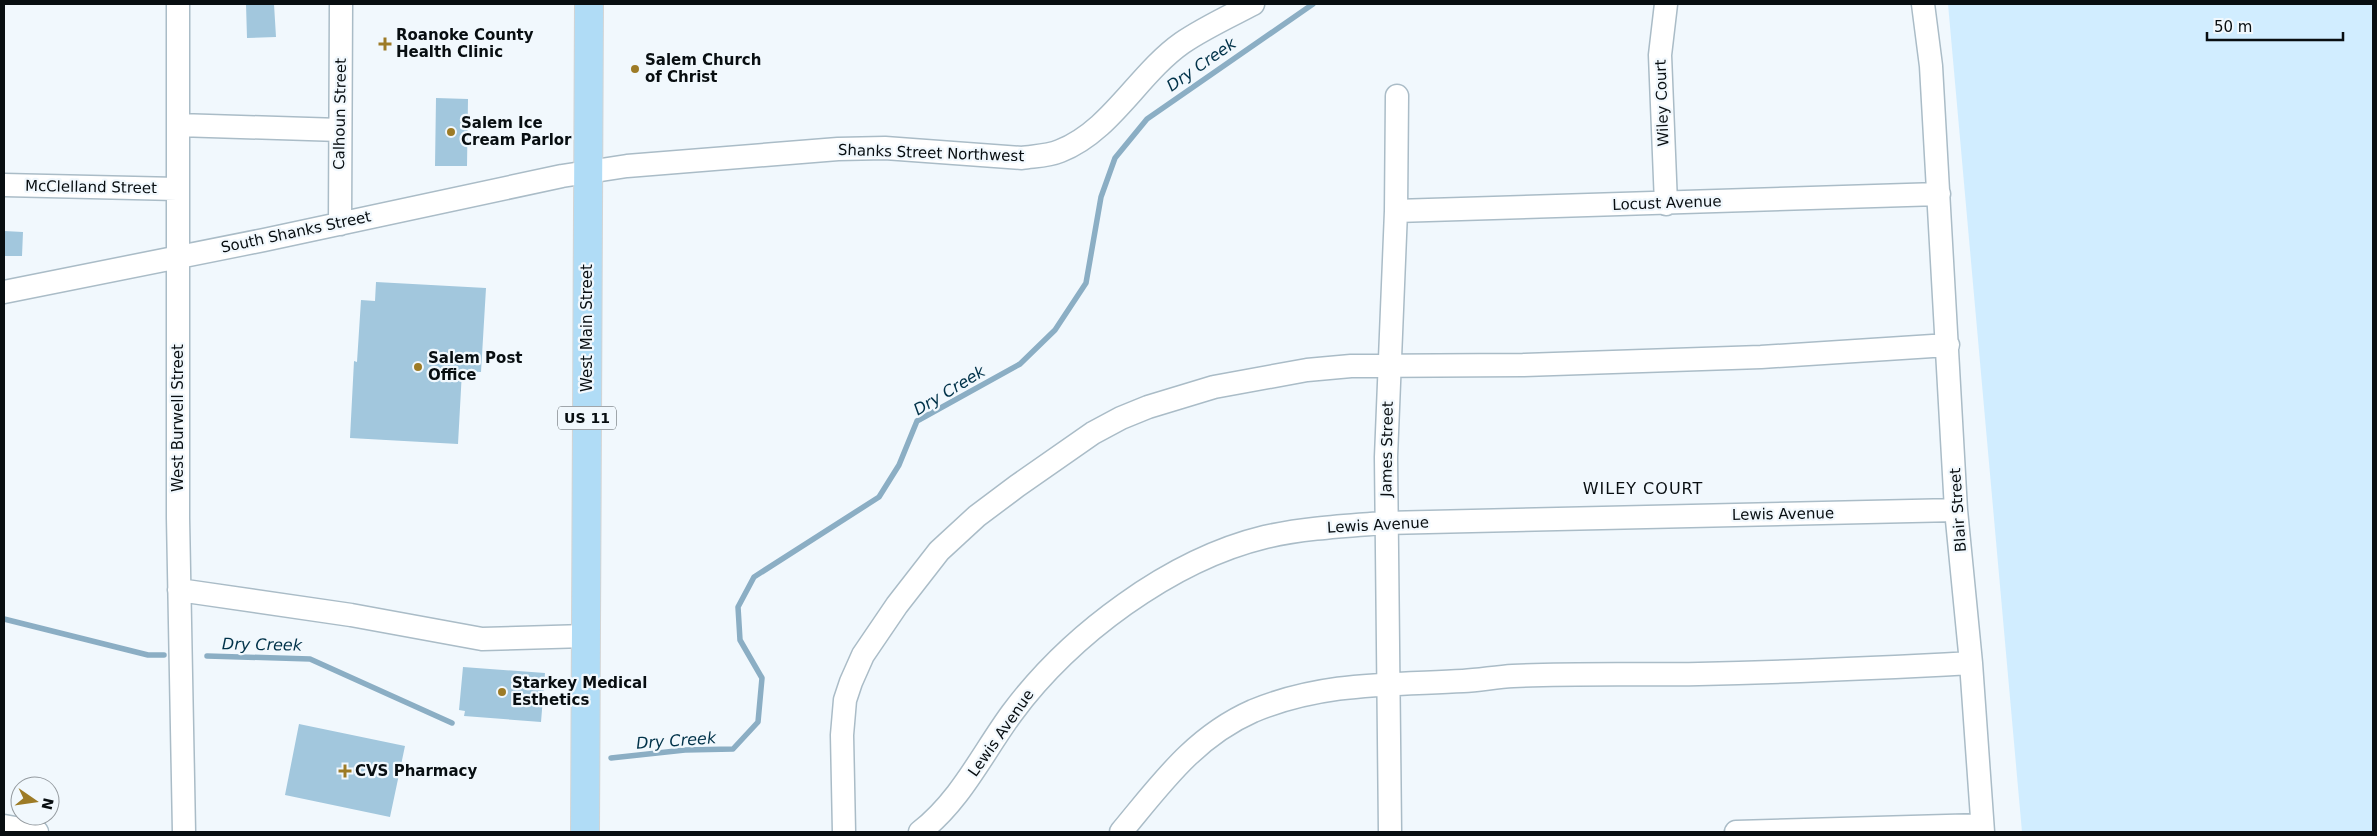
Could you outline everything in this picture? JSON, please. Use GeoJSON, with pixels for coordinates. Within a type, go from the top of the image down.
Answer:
{"type":"FeatureCollection","features":[{"type":"Feature","properties":{"kind":"main road","name":"West Main Street"},"geometry":{"type":"LineString","coordinates":[[585,832],[589,4]]}},
{"type":"Feature","properties":{"kind":"street","name":"West Burwell Street"},"geometry":{"type":"LineString","coordinates":[[178,4],[179,590],[184,832]]}},
{"type":"Feature","properties":{"kind":"street","name":"Calhoun Street"},"geometry":{"type":"LineString","coordinates":[[340,224],[341,4]]}},
{"type":"Feature","properties":{"kind":"street","name":"Shanks Street Northwest"},"geometry":{"type":"LineString","coordinates":[[588,171],[702,159],[838,148],[885,148],[1022,158],[1060,151],[1081,140],[1100,125],[1156,64],[1183,42],[1253,4]]}},
{"type":"Feature","properties":{"kind":"street","name":"Wiley Court"},"geometry":{"type":"LineString","coordinates":[[1666,4],[1660,55],[1666,204]]}},
{"type":"Feature","properties":{"kind":"street"},"geometry":{"type":"LineString","coordinates":[[1923,4],[1931,66],[1939,194]]}},
{"type":"Feature","properties":{"kind":"street","name":"James Street"},"geometry":{"type":"LineString","coordinates":[[1390,832],[1385,523],[1389,366],[1396,211],[1397,96]]}},
{"type":"Feature","properties":{"kind":"street"},"geometry":{"type":"LineString","coordinates":[[178,125],[340,130]]}},
{"type":"Feature","properties":{"kind":"street","name":"South Shanks Street"},"geometry":{"type":"LineString","coordinates":[[4,292],[340,224],[427,203],[588,171]]}},
{"type":"Feature","properties":{"kind":"street","name":"McClelland Street"},"geometry":{"type":"LineString","coordinates":[[4,185],[177,189]]}},
{"type":"Feature","properties":{"kind":"street","name":"Locust Avenue"},"geometry":{"type":"LineString","coordinates":[[1396,211],[1939,194]]}},
{"type":"Feature","properties":{"kind":"street","name":"Blair Street"},"geometry":{"type":"LineString","coordinates":[[1939,194],[1956,510],[1971,664],[1982,828]]}},
{"type":"Feature","properties":{"kind":"street"},"geometry":{"type":"LineString","coordinates":[[844,832],[842,735],[850,682],[863,655],[897,605],[939,551],[977,516],[1094,433],[1120,418],[1148,407],[1214,387],[1306,370],[1389,366],[1760,357],[1948,344]]}},
{"type":"Feature","properties":{"kind":"street","name":"Lewis Avenue"},"geometry":{"type":"LineString","coordinates":[[920,832],[950,804],[973,776],[1012,714],[1039,679],[1064,654],[1104,620],[1148,590],[1203,559],[1237,545],[1295,532],[1385,523],[1956,510]]}},
{"type":"Feature","properties":{"kind":"street"},"geometry":{"type":"LineString","coordinates":[[179,590],[351,615],[482,639],[586,636]]}},
{"type":"Feature","properties":{"kind":"street"},"geometry":{"type":"LineString","coordinates":[[1121,832],[1161,782],[1195,747],[1226,726],[1252,712],[1296,696],[1323,689],[1388,683],[1464,681],[1512,676],[1709,674],[1971,664]]}},
{"type":"Feature","properties":{"kind":"street"},"geometry":{"type":"LineString","coordinates":[[4,826],[37,832]]}},
{"type":"Feature","properties":{"kind":"street"},"geometry":{"type":"LineString","coordinates":[[1736,832],[1982,828]]}},
{"type":"Feature","properties":{"kind":"shaded area"},"geometry":{"type":"Polygon","coordinates":[[[1948,4],[2373,4],[2373,832],[2022,832],[1948,4]]]}},
{"type":"Feature","properties":{"kind":"building"},"geometry":{"type":"Polygon","coordinates":[[[246,4],[274,4],[276,37],[247,38],[246,4]]]}},
{"type":"Feature","properties":{"kind":"building","name":"Salem Ice Cream Parlor"},"geometry":{"type":"Polygon","coordinates":[[[436,98],[468,99],[467,166],[435,166],[436,98]]]}},
{"type":"Feature","properties":{"kind":"building"},"geometry":{"type":"Polygon","coordinates":[[[4,231],[23,232],[22,256],[4,256],[4,231]]]}},
{"type":"Feature","properties":{"kind":"building","name":"Salem Post Office"},"geometry":{"type":"Polygon","coordinates":[[[376,282],[486,288],[481,372],[462,371],[458,444],[350,438],[354,361],[357,362],[361,300],[375,301],[376,282]]]}},
{"type":"Feature","properties":{"kind":"building","name":"Starkey Medical Esthetics"},"geometry":{"type":"Polygon","coordinates":[[[463,667],[545,673],[541,722],[464,716],[465,711],[459,710],[463,667]]]}},
{"type":"Feature","properties":{"kind":"building","name":"CVS Pharmacy"},"geometry":{"type":"Polygon","coordinates":[[[299,724],[405,746],[390,817],[285,795],[299,724]]]}},
{"type":"Feature","properties":{"kind":"waterway","name":"Dry Creek"},"geometry":{"type":"LineString","coordinates":[[611,758],[685,750],[733,749],[758,722],[762,678],[740,640],[738,607],[754,577],[879,497],[899,465],[917,421],[1020,364],[1055,330],[1086,283],[1101,197],[1115,158],[1147,119],[1313,4]]}},
{"type":"Feature","properties":{"kind":"waterway","name":"Dry Creek"},"geometry":{"type":"LineString","coordinates":[[4,619],[148,655],[164,655]]}},
{"type":"Feature","properties":{"kind":"waterway","name":"Dry Creek"},"geometry":{"type":"LineString","coordinates":[[207,656],[310,659],[452,723]]}},
{"type":"Feature","properties":{"kind":"place","name":"Roanoke County Health Clinic"},"geometry":{"type":"Point","coordinates":[385,44]}},
{"type":"Feature","properties":{"kind":"place","name":"Salem Church of Christ"},"geometry":{"type":"Point","coordinates":[635,69]}},
{"type":"Feature","properties":{"kind":"place","name":"Salem Ice Cream Parlor"},"geometry":{"type":"Point","coordinates":[451,132]}},
{"type":"Feature","properties":{"kind":"place","name":"Salem Post Office"},"geometry":{"type":"Point","coordinates":[418,367]}},
{"type":"Feature","properties":{"kind":"place","name":"Starkey Medical Esthetics"},"geometry":{"type":"Point","coordinates":[502,692]}},
{"type":"Feature","properties":{"kind":"place","name":"CVS Pharmacy"},"geometry":{"type":"Point","coordinates":[345,771]}},
{"type":"Feature","properties":{"kind":"district","name":"WILEY COURT"},"geometry":{"type":"Point","coordinates":[1643,488]}}]}
